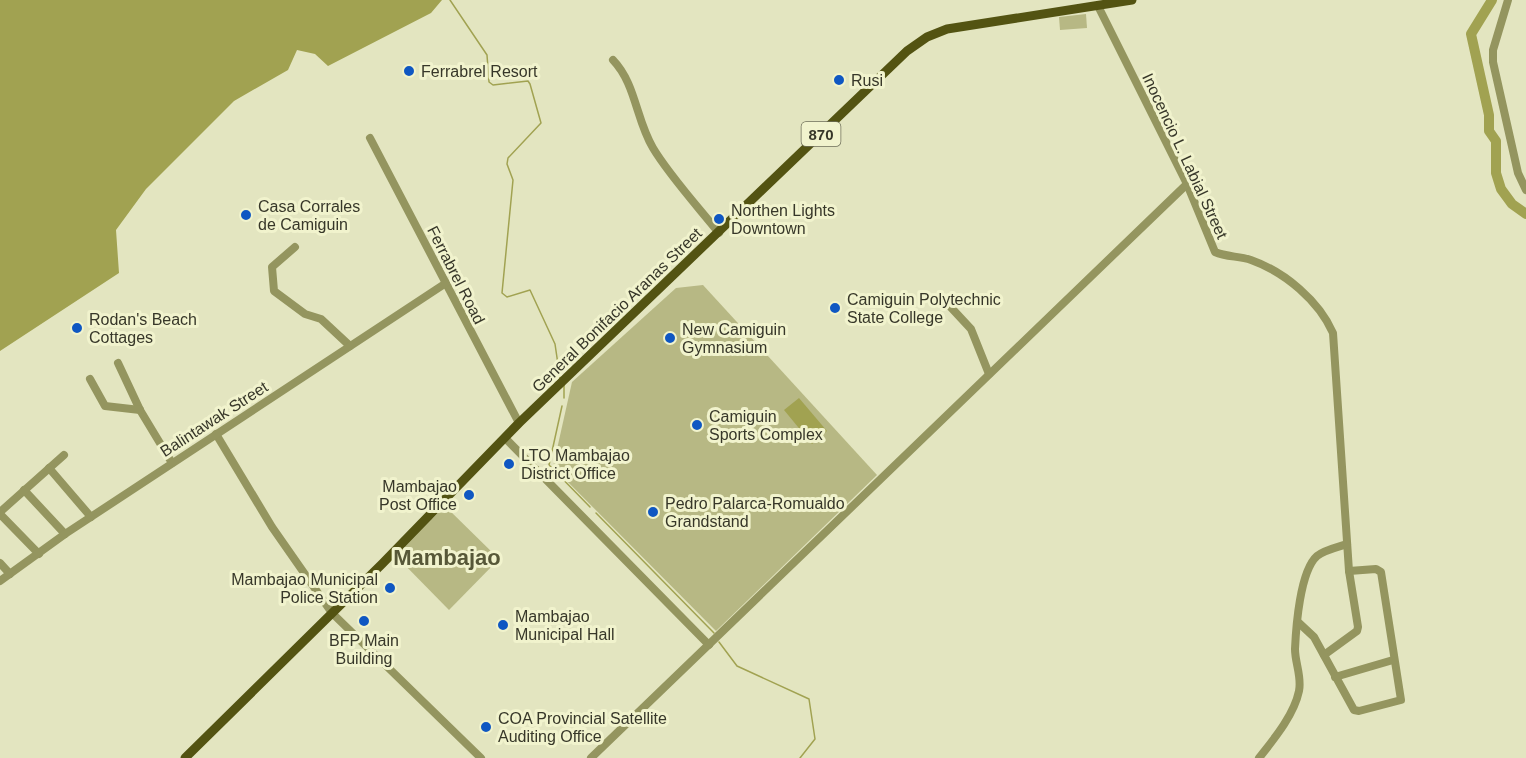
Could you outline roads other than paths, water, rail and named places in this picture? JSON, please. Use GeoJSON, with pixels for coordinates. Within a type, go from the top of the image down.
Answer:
{"type":"FeatureCollection","features":[{"type":"Feature","properties":{"kind":"main road","name":"General Bonifacio Aranas Street"},"geometry":{"type":"LineString","coordinates":[[185,758],[519,423],[907,51],[927,37],[959,27],[1132,0]]}},
{"type":"Feature","properties":{"kind":"street"},"geometry":{"type":"LineString","coordinates":[[1508,0],[1493,50],[1493,62],[1518,173],[1526,190]]}},
{"type":"Feature","properties":{"kind":"street","name":"Inocencio L. Labial Street"},"geometry":{"type":"LineString","coordinates":[[1098,6],[1187,184],[1215,252],[1249,259],[1275,272],[1310,298],[1327,320],[1333,333],[1349,571],[1358,627],[1324,655]]}},
{"type":"Feature","properties":{"kind":"street"},"geometry":{"type":"LineString","coordinates":[[613,60],[621,68],[630,87],[653,149],[719,233]]}},
{"type":"Feature","properties":{"kind":"street","name":"Ferrabrel Road"},"geometry":{"type":"LineString","coordinates":[[369,138],[519,423]]}},
{"type":"Feature","properties":{"kind":"street"},"geometry":{"type":"LineString","coordinates":[[591,758],[1187,184]]}},
{"type":"Feature","properties":{"kind":"street"},"geometry":{"type":"LineString","coordinates":[[295,247],[272,267],[274,291],[305,314],[321,319],[350,346]]}},
{"type":"Feature","properties":{"kind":"street","name":"Balintawak Street"},"geometry":{"type":"LineString","coordinates":[[0,581],[65,534],[446,283]]}},
{"type":"Feature","properties":{"kind":"street"},"geometry":{"type":"LineString","coordinates":[[945,301],[971,329],[989,374]]}},
{"type":"Feature","properties":{"kind":"street"},"geometry":{"type":"LineString","coordinates":[[118,363],[140,410],[172,463]]}},
{"type":"Feature","properties":{"kind":"street"},"geometry":{"type":"LineString","coordinates":[[90,379],[105,406],[140,410]]}},
{"type":"Feature","properties":{"kind":"street"},"geometry":{"type":"LineString","coordinates":[[216,434],[272,527],[332,613],[481,758]]}},
{"type":"Feature","properties":{"kind":"street"},"geometry":{"type":"LineString","coordinates":[[505,438],[709,645]]}},
{"type":"Feature","properties":{"kind":"street"},"geometry":{"type":"LineString","coordinates":[[39,554],[0,513],[63,455]]}},
{"type":"Feature","properties":{"kind":"street"},"geometry":{"type":"LineString","coordinates":[[49,468],[91,517]]}},
{"type":"Feature","properties":{"kind":"street"},"geometry":{"type":"LineString","coordinates":[[24,490],[65,534]]}},
{"type":"Feature","properties":{"kind":"street"},"geometry":{"type":"LineString","coordinates":[[1259,758],[1286,720],[1298,695],[1300,679],[1295,650],[1300,599],[1312,563],[1319,554],[1347,544]]}},
{"type":"Feature","properties":{"kind":"street"},"geometry":{"type":"LineString","coordinates":[[0,563],[10,574]]}},
{"type":"Feature","properties":{"kind":"street"},"geometry":{"type":"LineString","coordinates":[[1299,623],[1314,637],[1356,711],[1401,700],[1380,571],[1349,571]]}},
{"type":"Feature","properties":{"kind":"street"},"geometry":{"type":"LineString","coordinates":[[1335,677],[1393,660]]}},
{"type":"Feature","properties":{"kind":"waterway"},"geometry":{"type":"LineString","coordinates":[[450,0],[487,55],[489,82],[493,85],[528,81],[530,84],[541,123],[508,158],[507,164],[513,180],[502,293],[507,297],[530,290],[555,344],[560,378]]}},
{"type":"Feature","properties":{"kind":"waterway"},"geometry":{"type":"LineString","coordinates":[[1492,0],[1471,34],[1489,115],[1489,131],[1496,141],[1496,173],[1501,189],[1512,204],[1526,214]]}},
{"type":"Feature","properties":{"kind":"waterway"},"geometry":{"type":"LineString","coordinates":[[564,384],[564,398]]}},
{"type":"Feature","properties":{"kind":"waterway"},"geometry":{"type":"LineString","coordinates":[[562,406],[549,465],[590,507]]}},
{"type":"Feature","properties":{"kind":"waterway"},"geometry":{"type":"LineString","coordinates":[[596,513],[714,633]]}},
{"type":"Feature","properties":{"kind":"waterway"},"geometry":{"type":"LineString","coordinates":[[719,642],[737,666],[809,699],[815,739],[800,758]]}},
{"type":"Feature","properties":{"kind":"place","name":"Ferrabrel Resort"},"geometry":{"type":"Point","coordinates":[409,71]}},
{"type":"Feature","properties":{"kind":"place","name":"Rusi"},"geometry":{"type":"Point","coordinates":[839,80]}},
{"type":"Feature","properties":{"kind":"place","name":"Casa Corrales de Camiguin"},"geometry":{"type":"Point","coordinates":[246,215]}},
{"type":"Feature","properties":{"kind":"place","name":"Northen Lights Downtown"},"geometry":{"type":"Point","coordinates":[719,219]}},
{"type":"Feature","properties":{"kind":"place","name":"Camiguin Polytechnic State College"},"geometry":{"type":"Point","coordinates":[835,308]}},
{"type":"Feature","properties":{"kind":"place","name":"Rodan's Beach Cottages"},"geometry":{"type":"Point","coordinates":[77,328]}},
{"type":"Feature","properties":{"kind":"place","name":"New Camiguin Gymnasium"},"geometry":{"type":"Point","coordinates":[670,338]}},
{"type":"Feature","properties":{"kind":"place","name":"Camiguin Sports Complex"},"geometry":{"type":"Point","coordinates":[697,425]}},
{"type":"Feature","properties":{"kind":"place","name":"LTO Mambajao District Office"},"geometry":{"type":"Point","coordinates":[509,464]}},
{"type":"Feature","properties":{"kind":"place","name":"Mambajao Post Office"},"geometry":{"type":"Point","coordinates":[469,495]}},
{"type":"Feature","properties":{"kind":"place","name":"Pedro Palarca-Romualdo Grandstand"},"geometry":{"type":"Point","coordinates":[653,512]}},
{"type":"Feature","properties":{"kind":"place","name":"Mambajao Municipal Police Station"},"geometry":{"type":"Point","coordinates":[390,588]}},
{"type":"Feature","properties":{"kind":"place","name":"BFP Main Building"},"geometry":{"type":"Point","coordinates":[364,621]}},
{"type":"Feature","properties":{"kind":"place","name":"Mambajao Municipal Hall"},"geometry":{"type":"Point","coordinates":[503,625]}},
{"type":"Feature","properties":{"kind":"place","name":"COA Provincial Satellite Auditing Office"},"geometry":{"type":"Point","coordinates":[486,727]}},
{"type":"Feature","properties":{"kind":"district","name":"Mambajao"},"geometry":{"type":"Point","coordinates":[447,557]}}]}
